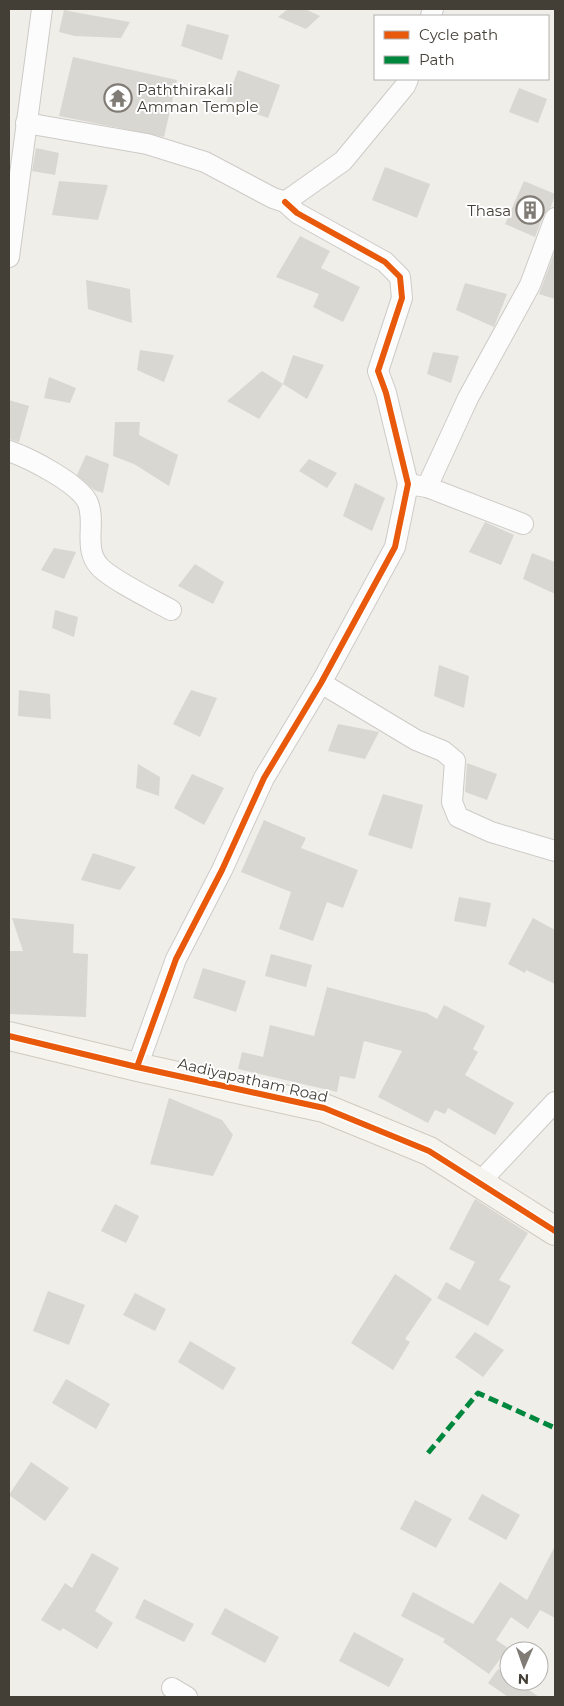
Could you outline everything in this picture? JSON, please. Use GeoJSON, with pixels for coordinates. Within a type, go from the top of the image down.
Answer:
{"type":"FeatureCollection","features":[{"type":"Feature","properties":{"kind":"street"},"geometry":{"type":"LineString","coordinates":[[9,257],[42,9]]}},
{"type":"Feature","properties":{"kind":"street"},"geometry":{"type":"LineString","coordinates":[[285,202],[343,161],[405,86],[408,80]]}},
{"type":"Feature","properties":{"kind":"street"},"geometry":{"type":"LineString","coordinates":[[26,123],[148,144],[205,162],[273,198],[285,202],[297,214],[385,262],[400,277],[402,298],[378,371],[418,486]]}},
{"type":"Feature","properties":{"kind":"street"},"geometry":{"type":"LineString","coordinates":[[137,1068],[176,959],[222,870],[264,778],[321,683],[396,547],[418,486],[530,285],[555,218]]}},
{"type":"Feature","properties":{"kind":"street"},"geometry":{"type":"LineString","coordinates":[[9,451],[47,468],[79,493],[88,503],[89,547],[99,566],[172,610]]}},
{"type":"Feature","properties":{"kind":"street"},"geometry":{"type":"LineString","coordinates":[[418,486],[523,524]]}},
{"type":"Feature","properties":{"kind":"street"},"geometry":{"type":"LineString","coordinates":[[321,683],[416,740],[443,751],[454,761],[452,802],[458,817],[491,832],[555,851]]}},
{"type":"Feature","properties":{"kind":"street","name":"Aadiyapatham Road"},"geometry":{"type":"LineString","coordinates":[[9,1036],[137,1068],[324,1108],[429,1151],[555,1230]]}},
{"type":"Feature","properties":{"kind":"street"},"geometry":{"type":"LineString","coordinates":[[480,1182],[555,1102]]}},
{"type":"Feature","properties":{"kind":"building"},"geometry":{"type":"Polygon","coordinates":[[[288,9],[305,9],[320,16],[306,29],[278,17],[288,9]]]}},
{"type":"Feature","properties":{"kind":"building"},"geometry":{"type":"Polygon","coordinates":[[[64,10],[130,22],[121,38],[75,36],[59,32],[64,10]]]}},
{"type":"Feature","properties":{"kind":"building"},"geometry":{"type":"Polygon","coordinates":[[[187,24],[229,35],[222,60],[181,46],[187,24]]]}},
{"type":"Feature","properties":{"kind":"building","name":"Paththirakali Amman Temple"},"geometry":{"type":"Polygon","coordinates":[[[73,57],[177,80],[164,137],[59,116],[73,57]]]}},
{"type":"Feature","properties":{"kind":"building"},"geometry":{"type":"Polygon","coordinates":[[[238,70],[280,85],[268,118],[226,103],[238,70]]]}},
{"type":"Feature","properties":{"kind":"building"},"geometry":{"type":"Polygon","coordinates":[[[519,88],[547,99],[538,123],[509,112],[519,88]]]}},
{"type":"Feature","properties":{"kind":"building"},"geometry":{"type":"Polygon","coordinates":[[[36,148],[59,153],[55,175],[32,171],[36,148]]]}},
{"type":"Feature","properties":{"kind":"building"},"geometry":{"type":"Polygon","coordinates":[[[385,167],[430,184],[417,218],[372,200],[385,167]]]}},
{"type":"Feature","properties":{"kind":"building"},"geometry":{"type":"Polygon","coordinates":[[[59,181],[108,185],[98,220],[52,215],[59,181]]]}},
{"type":"Feature","properties":{"kind":"building","name":"Thasa"},"geometry":{"type":"Polygon","coordinates":[[[524,181],[555,194],[551,207],[544,214],[535,237],[505,224],[524,181]]]}},
{"type":"Feature","properties":{"kind":"building"},"geometry":{"type":"Polygon","coordinates":[[[300,236],[330,251],[321,268],[360,287],[343,322],[313,307],[319,294],[276,277],[300,236]]]}},
{"type":"Feature","properties":{"kind":"building"},"geometry":{"type":"Polygon","coordinates":[[[555,251],[555,299],[539,294],[555,251]]]}},
{"type":"Feature","properties":{"kind":"building"},"geometry":{"type":"Polygon","coordinates":[[[86,280],[130,289],[132,323],[88,309],[86,280]]]}},
{"type":"Feature","properties":{"kind":"building"},"geometry":{"type":"Polygon","coordinates":[[[465,283],[507,294],[494,327],[456,310],[465,283]]]}},
{"type":"Feature","properties":{"kind":"building"},"geometry":{"type":"Polygon","coordinates":[[[140,350],[174,355],[164,382],[137,370],[140,350]]]}},
{"type":"Feature","properties":{"kind":"building"},"geometry":{"type":"Polygon","coordinates":[[[433,352],[459,356],[451,383],[427,374],[433,352]]]}},
{"type":"Feature","properties":{"kind":"building"},"geometry":{"type":"Polygon","coordinates":[[[293,355],[324,365],[307,399],[283,384],[293,355]]]}},
{"type":"Feature","properties":{"kind":"building"},"geometry":{"type":"Polygon","coordinates":[[[262,371],[283,384],[259,419],[227,401],[262,371]]]}},
{"type":"Feature","properties":{"kind":"building"},"geometry":{"type":"Polygon","coordinates":[[[49,377],[76,388],[70,403],[44,398],[49,377]]]}},
{"type":"Feature","properties":{"kind":"building"},"geometry":{"type":"Polygon","coordinates":[[[9,400],[29,406],[19,442],[9,439],[9,400]]]}},
{"type":"Feature","properties":{"kind":"building"},"geometry":{"type":"Polygon","coordinates":[[[115,422],[140,422],[139,435],[178,455],[169,486],[134,464],[113,456],[115,422]]]}},
{"type":"Feature","properties":{"kind":"building"},"geometry":{"type":"Polygon","coordinates":[[[86,455],[109,464],[103,493],[94,490],[77,475],[86,455]]]}},
{"type":"Feature","properties":{"kind":"building"},"geometry":{"type":"Polygon","coordinates":[[[309,459],[337,473],[327,488],[299,471],[309,459]]]}},
{"type":"Feature","properties":{"kind":"building"},"geometry":{"type":"Polygon","coordinates":[[[355,483],[385,498],[372,531],[343,516],[355,483]]]}},
{"type":"Feature","properties":{"kind":"building"},"geometry":{"type":"Polygon","coordinates":[[[485,522],[514,535],[501,565],[469,552],[485,522]]]}},
{"type":"Feature","properties":{"kind":"building"},"geometry":{"type":"Polygon","coordinates":[[[54,548],[76,552],[64,579],[41,570],[54,548]]]}},
{"type":"Feature","properties":{"kind":"building"},"geometry":{"type":"Polygon","coordinates":[[[532,553],[555,562],[555,594],[523,579],[532,553]]]}},
{"type":"Feature","properties":{"kind":"building"},"geometry":{"type":"Polygon","coordinates":[[[195,564],[224,582],[213,604],[178,586],[195,564]]]}},
{"type":"Feature","properties":{"kind":"building"},"geometry":{"type":"Polygon","coordinates":[[[55,610],[78,617],[74,637],[52,628],[55,610]]]}},
{"type":"Feature","properties":{"kind":"building"},"geometry":{"type":"Polygon","coordinates":[[[439,665],[469,676],[464,708],[434,696],[439,665]]]}},
{"type":"Feature","properties":{"kind":"building"},"geometry":{"type":"Polygon","coordinates":[[[19,690],[50,694],[51,719],[18,716],[19,690]]]}},
{"type":"Feature","properties":{"kind":"building"},"geometry":{"type":"Polygon","coordinates":[[[191,690],[217,698],[200,737],[173,724],[191,690]]]}},
{"type":"Feature","properties":{"kind":"building"},"geometry":{"type":"Polygon","coordinates":[[[338,724],[379,732],[365,759],[328,751],[338,724]]]}},
{"type":"Feature","properties":{"kind":"building"},"geometry":{"type":"Polygon","coordinates":[[[467,763],[497,774],[487,800],[465,792],[467,763]]]}},
{"type":"Feature","properties":{"kind":"building"},"geometry":{"type":"Polygon","coordinates":[[[138,764],[160,777],[159,796],[136,788],[138,764]]]}},
{"type":"Feature","properties":{"kind":"building"},"geometry":{"type":"Polygon","coordinates":[[[192,774],[224,788],[204,825],[174,808],[192,774]]]}},
{"type":"Feature","properties":{"kind":"building"},"geometry":{"type":"Polygon","coordinates":[[[383,794],[423,805],[412,849],[368,835],[383,794]]]}},
{"type":"Feature","properties":{"kind":"building"},"geometry":{"type":"Polygon","coordinates":[[[264,820],[306,838],[301,848],[358,870],[343,908],[327,902],[313,941],[279,929],[291,892],[241,872],[264,820]]]}},
{"type":"Feature","properties":{"kind":"building"},"geometry":{"type":"Polygon","coordinates":[[[93,853],[136,867],[120,890],[81,880],[93,853]]]}},
{"type":"Feature","properties":{"kind":"building"},"geometry":{"type":"Polygon","coordinates":[[[459,897],[491,903],[486,927],[454,921],[459,897]]]}},
{"type":"Feature","properties":{"kind":"building"},"geometry":{"type":"Polygon","coordinates":[[[12,918],[74,924],[73,953],[88,954],[86,1017],[9,1014],[9,951],[23,951],[12,918]]]}},
{"type":"Feature","properties":{"kind":"building"},"geometry":{"type":"Polygon","coordinates":[[[533,918],[555,930],[555,984],[526,970],[525,973],[508,964],[533,918]]]}},
{"type":"Feature","properties":{"kind":"building"},"geometry":{"type":"Polygon","coordinates":[[[271,954],[312,965],[306,987],[265,976],[271,954]]]}},
{"type":"Feature","properties":{"kind":"building"},"geometry":{"type":"Polygon","coordinates":[[[203,968],[246,981],[236,1012],[193,998],[203,968]]]}},
{"type":"Feature","properties":{"kind":"building"},"geometry":{"type":"Polygon","coordinates":[[[327,987],[427,1013],[437,1019],[444,1005],[485,1026],[473,1049],[478,1052],[465,1075],[514,1103],[495,1135],[448,1108],[445,1114],[435,1110],[428,1123],[378,1097],[402,1051],[364,1041],[355,1079],[340,1076],[337,1092],[238,1069],[242,1052],[263,1057],[270,1025],[314,1036],[327,987]]]}},
{"type":"Feature","properties":{"kind":"building"},"geometry":{"type":"Polygon","coordinates":[[[169,1098],[222,1120],[233,1135],[213,1176],[150,1164],[169,1098]]]}},
{"type":"Feature","properties":{"kind":"building"},"geometry":{"type":"Polygon","coordinates":[[[475,1199],[528,1233],[499,1280],[511,1286],[488,1326],[437,1298],[446,1282],[460,1290],[475,1262],[449,1249],[475,1199]]]}},
{"type":"Feature","properties":{"kind":"building"},"geometry":{"type":"Polygon","coordinates":[[[115,1204],[139,1216],[126,1243],[101,1231],[115,1204]]]}},
{"type":"Feature","properties":{"kind":"building"},"geometry":{"type":"Polygon","coordinates":[[[395,1274],[432,1299],[405,1339],[410,1342],[393,1370],[351,1343],[395,1274]]]}},
{"type":"Feature","properties":{"kind":"building"},"geometry":{"type":"Polygon","coordinates":[[[48,1291],[85,1305],[69,1345],[33,1331],[48,1291]]]}},
{"type":"Feature","properties":{"kind":"building"},"geometry":{"type":"Polygon","coordinates":[[[135,1293],[166,1309],[155,1331],[123,1315],[135,1293]]]}},
{"type":"Feature","properties":{"kind":"building"},"geometry":{"type":"Polygon","coordinates":[[[475,1332],[504,1350],[483,1377],[455,1357],[475,1332]]]}},
{"type":"Feature","properties":{"kind":"building"},"geometry":{"type":"Polygon","coordinates":[[[190,1341],[236,1368],[223,1390],[178,1362],[190,1341]]]}},
{"type":"Feature","properties":{"kind":"building"},"geometry":{"type":"Polygon","coordinates":[[[66,1379],[110,1404],[96,1429],[52,1403],[66,1379]]]}},
{"type":"Feature","properties":{"kind":"building"},"geometry":{"type":"Polygon","coordinates":[[[31,1462],[69,1488],[45,1521],[9,1495],[31,1462]]]}},
{"type":"Feature","properties":{"kind":"building"},"geometry":{"type":"Polygon","coordinates":[[[482,1494],[520,1515],[506,1540],[468,1519],[482,1494]]]}},
{"type":"Feature","properties":{"kind":"building"},"geometry":{"type":"Polygon","coordinates":[[[415,1500],[452,1519],[436,1548],[400,1529],[415,1500]]]}},
{"type":"Feature","properties":{"kind":"building"},"geometry":{"type":"Polygon","coordinates":[[[555,1546],[555,1618],[540,1610],[528,1629],[511,1617],[496,1640],[499,1642],[499,1660],[489,1674],[443,1642],[445,1639],[401,1616],[413,1592],[473,1624],[500,1582],[527,1600],[555,1546]]]}},
{"type":"Feature","properties":{"kind":"building"},"geometry":{"type":"Polygon","coordinates":[[[92,1553],[119,1568],[95,1611],[113,1623],[97,1649],[63,1628],[60,1631],[41,1620],[65,1583],[72,1588],[92,1553]]]}},
{"type":"Feature","properties":{"kind":"building"},"geometry":{"type":"Polygon","coordinates":[[[144,1599],[194,1624],[184,1642],[135,1618],[144,1599]]]}},
{"type":"Feature","properties":{"kind":"building"},"geometry":{"type":"Polygon","coordinates":[[[225,1608],[279,1637],[265,1663],[211,1634],[225,1608]]]}},
{"type":"Feature","properties":{"kind":"building"},"geometry":{"type":"Polygon","coordinates":[[[354,1632],[404,1659],[389,1687],[339,1661],[354,1632]]]}},
{"type":"Feature","properties":{"kind":"building"},"geometry":{"type":"Polygon","coordinates":[[[498,1669],[499,1670],[499,1691],[488,1683],[498,1669]]]}},
{"type":"Feature","properties":{"kind":"building"},"geometry":{"type":"Polygon","coordinates":[[[499,1691],[530,1691],[539,1697],[508,1697],[499,1691]]]}},
{"type":"Feature","properties":{"kind":"marked path"},"geometry":{"type":"LineString","coordinates":[[428,1453],[478,1393],[555,1428]]}},
{"type":"Feature","properties":{"kind":"cycle path"},"geometry":{"type":"LineString","coordinates":[[137,1067],[176,959],[222,870],[264,778],[321,683],[395,547],[408,484],[386,393],[378,371],[402,298],[400,277],[385,262],[297,213],[285,202]]}},
{"type":"Feature","properties":{"kind":"cycle path"},"geometry":{"type":"LineString","coordinates":[[9,1036],[137,1067],[324,1108],[429,1151],[555,1231]]}},
{"type":"Feature","properties":{"kind":"place","name":"Paththirakali Amman Temple"},"geometry":{"type":"Point","coordinates":[118,98]}},
{"type":"Feature","properties":{"kind":"place","name":"Thasa"},"geometry":{"type":"Point","coordinates":[530,210]}}]}
